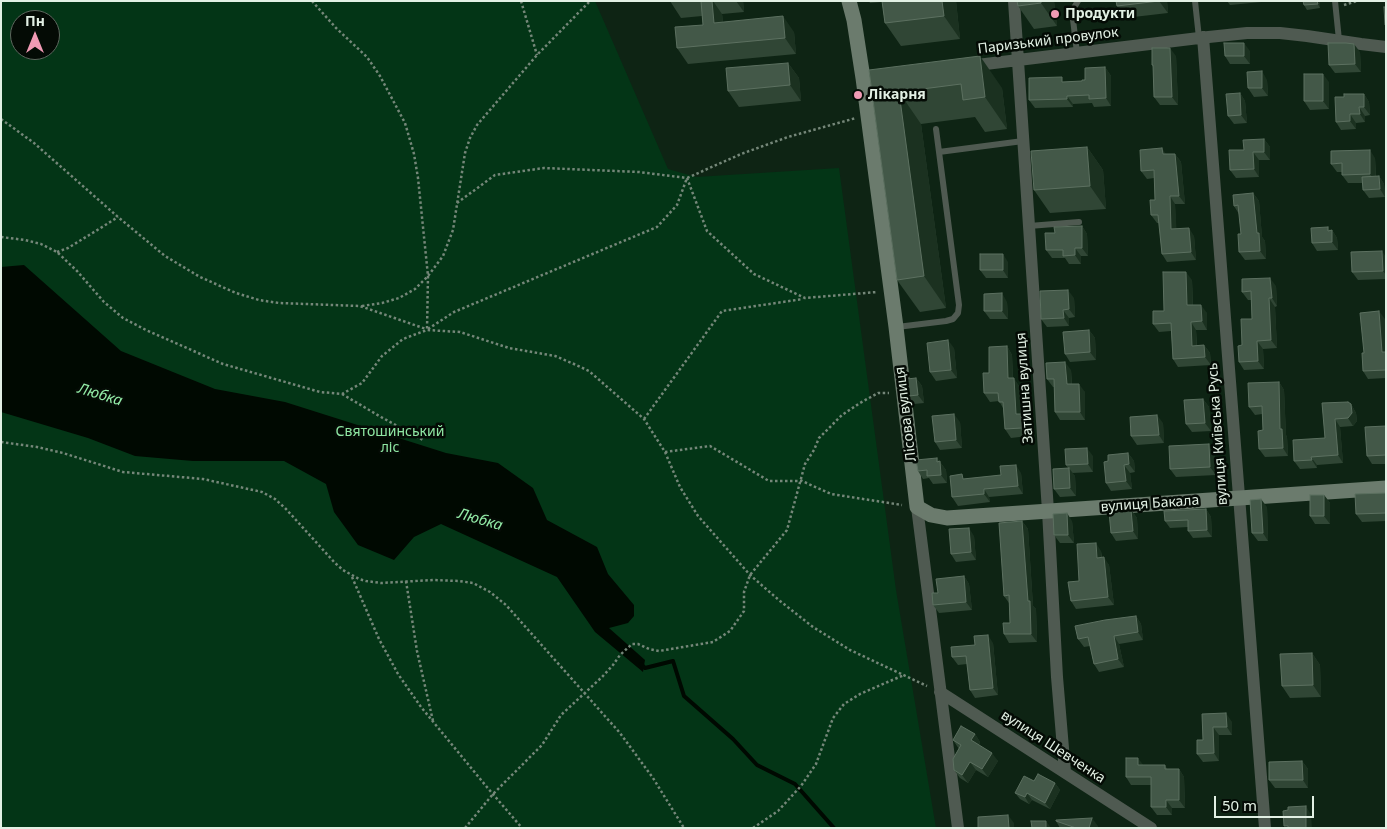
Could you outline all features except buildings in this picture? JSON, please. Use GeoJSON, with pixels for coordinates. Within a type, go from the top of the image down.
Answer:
{"type":"FeatureCollection","features":[{"type":"Feature","properties":{"kind":"street","name":"Лісова вулиця"},"geometry":{"type":"LineString","coordinates":[[849,1],[867,77],[867,115],[896,327],[958,828]]}},
{"type":"Feature","properties":{"kind":"street","name":"Затишна вулиця"},"geometry":{"type":"LineString","coordinates":[[1014,1],[1048,511],[1057,678],[1065,772]]}},
{"type":"Feature","properties":{"kind":"street","name":"Паризький провулок"},"geometry":{"type":"LineString","coordinates":[[959,67],[1247,33],[1280,33],[1386,47]]}},
{"type":"Feature","properties":{"kind":"street","name":"вулиця Київська Русь"},"geometry":{"type":"LineString","coordinates":[[1201,38],[1264,828]]}},
{"type":"Feature","properties":{"kind":"street","name":"вулиця Бакала"},"geometry":{"type":"LineString","coordinates":[[917,507],[931,515],[947,518],[1386,488]]}},
{"type":"Feature","properties":{"kind":"street","name":"вулиця Шевченка"},"geometry":{"type":"LineString","coordinates":[[940,692],[1151,828]]}},
{"type":"Feature","properties":{"kind":"lane"},"geometry":{"type":"LineString","coordinates":[[1077,53],[1072,11],[1078,1]]}},
{"type":"Feature","properties":{"kind":"lane"},"geometry":{"type":"LineString","coordinates":[[1195,1],[1201,38]]}},
{"type":"Feature","properties":{"kind":"lane"},"geometry":{"type":"LineString","coordinates":[[1335,1],[1339,40]]}},
{"type":"Feature","properties":{"kind":"lane"},"geometry":{"type":"LineString","coordinates":[[896,327],[946,322],[958,313],[959,305],[936,129]]}},
{"type":"Feature","properties":{"kind":"lane"},"geometry":{"type":"LineString","coordinates":[[939,152],[1023,141]]}},
{"type":"Feature","properties":{"kind":"lane"},"geometry":{"type":"LineString","coordinates":[[1029,226],[1078,222]]}},
{"type":"Feature","properties":{"kind":"path"},"geometry":{"type":"LineString","coordinates":[[312,1],[336,28],[367,57],[380,76],[405,123],[414,154],[418,178],[428,276],[427,330]]}},
{"type":"Feature","properties":{"kind":"path"},"geometry":{"type":"LineString","coordinates":[[521,1],[537,55]]}},
{"type":"Feature","properties":{"kind":"path"},"geometry":{"type":"LineString","coordinates":[[1,119],[34,143],[165,256],[200,277],[236,293],[259,300],[280,303],[360,306],[382,303],[399,298],[415,289],[428,276],[443,256],[453,230],[465,152],[477,124],[537,55],[590,1]]}},
{"type":"Feature","properties":{"kind":"path"},"geometry":{"type":"LineString","coordinates":[[458,203],[495,175],[544,168],[640,172],[687,178],[741,154],[788,137],[867,115]]}},
{"type":"Feature","properties":{"kind":"path"},"geometry":{"type":"LineString","coordinates":[[687,178],[707,231],[754,274],[805,298]]}},
{"type":"Feature","properties":{"kind":"path"},"geometry":{"type":"LineString","coordinates":[[342,394],[362,382],[382,356],[402,339],[427,330],[454,312],[658,227],[677,205],[687,178]]}},
{"type":"Feature","properties":{"kind":"path"},"geometry":{"type":"LineString","coordinates":[[57,252],[100,230],[118,217]]}},
{"type":"Feature","properties":{"kind":"path"},"geometry":{"type":"LineString","coordinates":[[1,237],[41,244],[57,252],[77,271],[104,302],[123,318],[146,330],[224,364],[320,392],[342,394],[423,440]]}},
{"type":"Feature","properties":{"kind":"path"},"geometry":{"type":"LineString","coordinates":[[644,418],[722,311],[805,298],[891,291]]}},
{"type":"Feature","properties":{"kind":"path"},"geometry":{"type":"LineString","coordinates":[[360,306],[427,330],[460,332],[509,348],[555,356],[589,371],[644,418],[665,452],[680,488],[698,516],[750,575],[813,627],[850,650],[940,692]]}},
{"type":"Feature","properties":{"kind":"path"},"geometry":{"type":"LineString","coordinates":[[465,828],[493,794],[542,745],[561,715],[632,644],[638,644],[649,650],[659,651],[713,642],[730,631],[744,611],[744,592],[750,575],[787,530],[806,464],[819,438],[842,415],[860,403],[878,394],[890,393],[903,388]]}},
{"type":"Feature","properties":{"kind":"path"},"geometry":{"type":"LineString","coordinates":[[1,442],[37,446],[123,472],[203,479],[262,492],[286,508],[335,563],[358,579],[373,582],[459,581],[474,584],[490,592],[506,605],[620,733],[653,778],[684,828]]}},
{"type":"Feature","properties":{"kind":"path"},"geometry":{"type":"LineString","coordinates":[[665,452],[710,446],[769,480],[802,480],[831,494],[917,507]]}},
{"type":"Feature","properties":{"kind":"path"},"geometry":{"type":"LineString","coordinates":[[352,576],[371,623],[402,680],[433,722],[522,828]]}},
{"type":"Feature","properties":{"kind":"path"},"geometry":{"type":"LineString","coordinates":[[406,582],[417,651],[433,722]]}},
{"type":"Feature","properties":{"kind":"path"},"geometry":{"type":"LineString","coordinates":[[753,828],[778,811],[801,786],[816,764],[833,718],[844,704],[860,694],[904,675]]}},
{"type":"Feature","properties":{"kind":"green space","name":"Святошинський ліс"},"geometry":{"type":"Polygon","coordinates":[[[1,1],[595,1],[668,169],[696,177],[839,168],[896,590],[936,828],[1,828],[1,1]]]}},
{"type":"Feature","properties":{"kind":"water"},"geometry":{"type":"Polygon","coordinates":[[[24,265],[121,351],[215,389],[285,402],[446,453],[498,463],[533,488],[547,520],[597,547],[608,574],[634,605],[634,616],[628,623],[609,628],[645,660],[643,672],[595,632],[557,577],[441,524],[414,537],[394,560],[358,545],[334,512],[326,484],[284,461],[193,461],[135,456],[88,438],[1,412],[1,267],[24,265]]]}},
{"type":"Feature","properties":{"kind":"waterway","name":"Любка"},"geometry":{"type":"LineString","coordinates":[[641,664],[645,668],[673,661],[684,696],[733,739],[757,765],[795,784],[834,828]]}},
{"type":"Feature","properties":{"kind":"place","name":"Продукти"},"geometry":{"type":"Point","coordinates":[1055,14]}},
{"type":"Feature","properties":{"kind":"place","name":"Лікарня"},"geometry":{"type":"Point","coordinates":[858,95]}}]}
